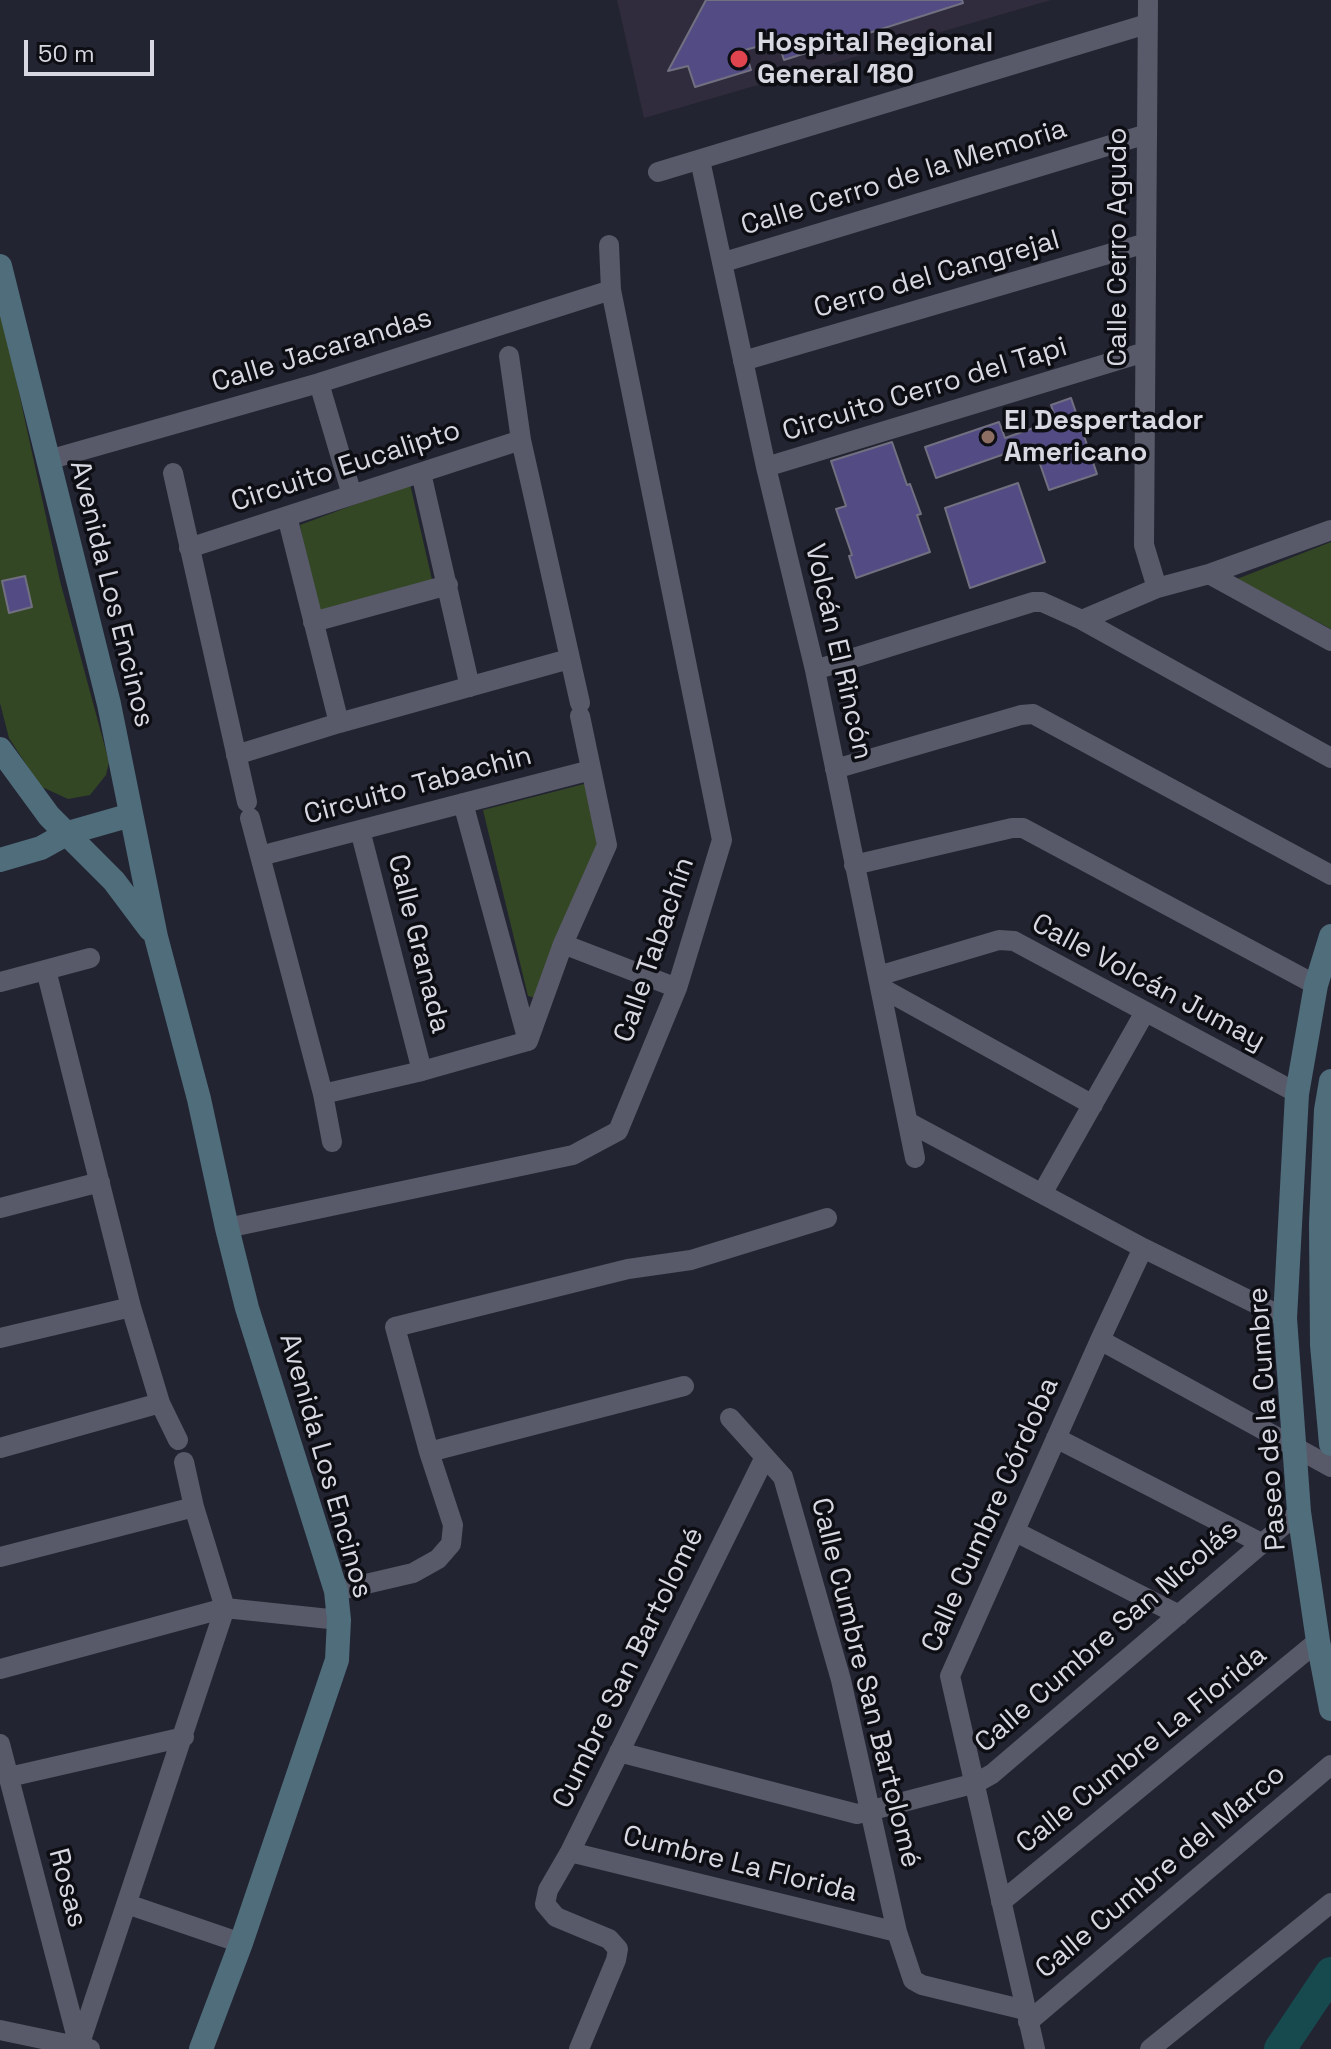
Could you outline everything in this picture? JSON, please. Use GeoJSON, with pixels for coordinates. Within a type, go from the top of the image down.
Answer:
{"type":"FeatureCollection","features":[{"type":"Feature","properties":{"kind":"street","name":"Calle Cerro Agudo"},"geometry":{"type":"LineString","coordinates":[[1148,0],[1144,545],[1157,588]]}},
{"type":"Feature","properties":{"kind":"street"},"geometry":{"type":"LineString","coordinates":[[658,172],[1147,24]]}},
{"type":"Feature","properties":{"kind":"street","name":"Calle Cerro de la Memoria"},"geometry":{"type":"LineString","coordinates":[[724,262],[1147,134]]}},
{"type":"Feature","properties":{"kind":"street","name":"Volcán El Rincón"},"geometry":{"type":"LineString","coordinates":[[700,160],[766,467],[815,670],[915,1158]]}},
{"type":"Feature","properties":{"kind":"street","name":"Cerro del Cangrejal"},"geometry":{"type":"LineString","coordinates":[[743,361],[1146,243]]}},
{"type":"Feature","properties":{"kind":"street","name":"Calle Tabachín"},"geometry":{"type":"LineString","coordinates":[[227,1228],[573,1155],[618,1131],[677,988],[722,840],[611,290],[609,245]]}},
{"type":"Feature","properties":{"kind":"street","name":"Avenida Los Encinos"},"geometry":{"type":"LineString","coordinates":[[0,266],[109,704],[156,937],[199,1099],[247,1308],[336,1591],[339,1620],[337,1660],[241,1943],[201,2049]]}},
{"type":"Feature","properties":{"kind":"street","name":"Calle Jacarandas"},"geometry":{"type":"LineString","coordinates":[[48,460],[319,383],[611,290]]}},
{"type":"Feature","properties":{"kind":"street","name":"Circuito Cerro del Tapi"},"geometry":{"type":"LineString","coordinates":[[766,467],[1145,352]]}},
{"type":"Feature","properties":{"kind":"street"},"geometry":{"type":"LineString","coordinates":[[509,356],[521,440],[607,845],[563,944],[528,1041]]}},
{"type":"Feature","properties":{"kind":"street"},"geometry":{"type":"LineString","coordinates":[[319,383],[352,495]]}},
{"type":"Feature","properties":{"kind":"street","name":"Circuito Eucalipto"},"geometry":{"type":"LineString","coordinates":[[189,548],[521,440]]}},
{"type":"Feature","properties":{"kind":"street"},"geometry":{"type":"LineString","coordinates":[[173,473],[249,810],[323,1094],[332,1142]]}},
{"type":"Feature","properties":{"kind":"street"},"geometry":{"type":"LineString","coordinates":[[421,473],[470,687]]}},
{"type":"Feature","properties":{"kind":"street"},"geometry":{"type":"LineString","coordinates":[[287,516],[339,723]]}},
{"type":"Feature","properties":{"kind":"street"},"geometry":{"type":"LineString","coordinates":[[1082,620],[1157,588],[1209,574],[1331,530]]}},
{"type":"Feature","properties":{"kind":"street"},"geometry":{"type":"LineString","coordinates":[[1209,574],[1331,641]]}},
{"type":"Feature","properties":{"kind":"street"},"geometry":{"type":"LineString","coordinates":[[313,622],[448,585]]}},
{"type":"Feature","properties":{"kind":"street"},"geometry":{"type":"LineString","coordinates":[[815,670],[1033,602],[1042,602],[1082,620],[1331,758]]}},
{"type":"Feature","properties":{"kind":"street"},"geometry":{"type":"LineString","coordinates":[[236,755],[569,659]]}},
{"type":"Feature","properties":{"kind":"street"},"geometry":{"type":"LineString","coordinates":[[835,769],[1033,714],[1331,875]]}},
{"type":"Feature","properties":{"kind":"street","name":"Avenida Los Encinos"},"geometry":{"type":"LineString","coordinates":[[0,749],[49,816],[114,881],[156,937]]}},
{"type":"Feature","properties":{"kind":"street","name":"Circuito Tabachin"},"geometry":{"type":"LineString","coordinates":[[260,856],[591,770]]}},
{"type":"Feature","properties":{"kind":"street"},"geometry":{"type":"LineString","coordinates":[[463,803],[528,1041]]}},
{"type":"Feature","properties":{"kind":"street"},"geometry":{"type":"LineString","coordinates":[[0,860],[41,848],[68,833],[131,815]]}},
{"type":"Feature","properties":{"kind":"street"},"geometry":{"type":"LineString","coordinates":[[854,865],[1023,828],[1316,985]]}},
{"type":"Feature","properties":{"kind":"street","name":"Calle Granada"},"geometry":{"type":"LineString","coordinates":[[360,830],[422,1071]]}},
{"type":"Feature","properties":{"kind":"street","name":"Paseo de la Cumbre"},"geometry":{"type":"LineString","coordinates":[[1331,936],[1316,985],[1297,1093],[1285,1318],[1299,1512],[1331,1709]]}},
{"type":"Feature","properties":{"kind":"street","name":"Calle Volcán Jumay"},"geometry":{"type":"LineString","coordinates":[[879,982],[999,940],[1014,941],[1297,1093]]}},
{"type":"Feature","properties":{"kind":"street"},"geometry":{"type":"LineString","coordinates":[[563,944],[677,988]]}},
{"type":"Feature","properties":{"kind":"street"},"geometry":{"type":"LineString","coordinates":[[0,982],[90,958]]}},
{"type":"Feature","properties":{"kind":"street"},"geometry":{"type":"LineString","coordinates":[[46,970],[131,1307],[160,1403],[178,1440]]}},
{"type":"Feature","properties":{"kind":"street"},"geometry":{"type":"LineString","coordinates":[[879,982],[1093,1105]]}},
{"type":"Feature","properties":{"kind":"street"},"geometry":{"type":"LineString","coordinates":[[1043,1192],[1145,1012]]}},
{"type":"Feature","properties":{"kind":"street"},"geometry":{"type":"LineString","coordinates":[[323,1094],[422,1071],[528,1041]]}},
{"type":"Feature","properties":{"kind":"street"},"geometry":{"type":"LineString","coordinates":[[1331,1081],[1326,1227],[1331,1444]]}},
{"type":"Feature","properties":{"kind":"street"},"geometry":{"type":"LineString","coordinates":[[908,1122],[1143,1248],[1285,1318]]}},
{"type":"Feature","properties":{"kind":"street"},"geometry":{"type":"LineString","coordinates":[[0,1208],[100,1182]]}},
{"type":"Feature","properties":{"kind":"street"},"geometry":{"type":"LineString","coordinates":[[336,1591],[413,1573],[438,1559],[451,1544],[453,1525],[429,1452],[395,1327],[628,1269],[691,1260],[827,1218]]}},
{"type":"Feature","properties":{"kind":"street","name":"Calle Cumbre Córdoba"},"geometry":{"type":"LineString","coordinates":[[1035,2049],[950,1676],[1143,1248]]}},
{"type":"Feature","properties":{"kind":"street"},"geometry":{"type":"LineString","coordinates":[[0,1338],[131,1307]]}},
{"type":"Feature","properties":{"kind":"street"},"geometry":{"type":"LineString","coordinates":[[1100,1340],[1331,1467]]}},
{"type":"Feature","properties":{"kind":"street"},"geometry":{"type":"LineString","coordinates":[[429,1452],[684,1386]]}},
{"type":"Feature","properties":{"kind":"street"},"geometry":{"type":"LineString","coordinates":[[0,1448],[160,1403]]}},
{"type":"Feature","properties":{"kind":"street","name":"Calle Cumbre San Bartolomé"},"geometry":{"type":"LineString","coordinates":[[730,1418],[783,1477],[841,1680],[897,1932],[913,1980],[1027,2016]]}},
{"type":"Feature","properties":{"kind":"street"},"geometry":{"type":"LineString","coordinates":[[1056,1438],[1261,1543]]}},
{"type":"Feature","properties":{"kind":"street","name":"Cumbre San Bartolomé"},"geometry":{"type":"LineString","coordinates":[[579,2049],[618,1949],[609,1939],[556,1917],[545,1904],[548,1890],[570,1852],[765,1457]]}},
{"type":"Feature","properties":{"kind":"street"},"geometry":{"type":"LineString","coordinates":[[0,2030],[85,2048],[127,1904],[225,1608],[194,1507],[184,1462]]}},
{"type":"Feature","properties":{"kind":"street"},"geometry":{"type":"LineString","coordinates":[[0,1557],[194,1507]]}},
{"type":"Feature","properties":{"kind":"street","name":"Calle Cumbre San Nicolás"},"geometry":{"type":"LineString","coordinates":[[619,1752],[857,1814],[976,1783],[992,1774],[1299,1512]]}},
{"type":"Feature","properties":{"kind":"street"},"geometry":{"type":"LineString","coordinates":[[1016,1532],[1179,1615]]}},
{"type":"Feature","properties":{"kind":"street"},"geometry":{"type":"LineString","coordinates":[[0,1669],[225,1608],[339,1620]]}},
{"type":"Feature","properties":{"kind":"street","name":"Calle Cumbre La Florida"},"geometry":{"type":"LineString","coordinates":[[1001,1902],[1318,1641]]}},
{"type":"Feature","properties":{"kind":"street"},"geometry":{"type":"LineString","coordinates":[[9,1777],[184,1737]]}},
{"type":"Feature","properties":{"kind":"street","name":"Rosas"},"geometry":{"type":"LineString","coordinates":[[0,1744],[85,2048]]}},
{"type":"Feature","properties":{"kind":"street","name":"Calle Cumbre del Marco"},"geometry":{"type":"LineString","coordinates":[[1027,2016],[1331,1765]]}},
{"type":"Feature","properties":{"kind":"street","name":"Cumbre La Florida"},"geometry":{"type":"LineString","coordinates":[[570,1852],[897,1932]]}},
{"type":"Feature","properties":{"kind":"street"},"geometry":{"type":"LineString","coordinates":[[1150,2049],[1331,1903]]}},
{"type":"Feature","properties":{"kind":"street"},"geometry":{"type":"LineString","coordinates":[[127,1904],[241,1943]]}},
{"type":"Feature","properties":{"kind":"shaded area","name":"Hospital Regional General 180"},"geometry":{"type":"Polygon","coordinates":[[[617,0],[1051,0],[644,118],[617,0]]]}},
{"type":"Feature","properties":{"kind":"green space"},"geometry":{"type":"Polygon","coordinates":[[[0,306],[60,581],[109,762],[106,775],[90,795],[68,799],[40,786],[9,738],[0,703],[0,306]]]}},
{"type":"Feature","properties":{"kind":"green space"},"geometry":{"type":"Polygon","coordinates":[[[410,484],[433,584],[318,614],[300,525],[410,484]]]}},
{"type":"Feature","properties":{"kind":"green space"},"geometry":{"type":"Polygon","coordinates":[[[1331,542],[1331,629],[1237,579],[1331,542]]]}},
{"type":"Feature","properties":{"kind":"green space"},"geometry":{"type":"Polygon","coordinates":[[[588,783],[602,848],[540,999],[528,996],[483,810],[588,783]]]}},
{"type":"Feature","properties":{"kind":"building"},"geometry":{"type":"Polygon","coordinates":[[[706,0],[962,0],[963,3],[784,60],[778,41],[745,50],[751,70],[695,87],[688,66],[668,71],[706,0]]]}},
{"type":"Feature","properties":{"kind":"building"},"geometry":{"type":"Polygon","coordinates":[[[1071,398],[1097,474],[1049,490],[1033,444],[936,478],[925,447],[999,422],[1005,438],[1056,420],[1051,405],[1071,398]]]}},
{"type":"Feature","properties":{"kind":"building"},"geometry":{"type":"Polygon","coordinates":[[[892,442],[921,514],[917,515],[930,552],[856,578],[849,556],[852,555],[836,509],[846,506],[831,461],[892,442]]]}},
{"type":"Feature","properties":{"kind":"building"},"geometry":{"type":"Polygon","coordinates":[[[1018,483],[1045,562],[970,588],[945,508],[1018,483]]]}},
{"type":"Feature","properties":{"kind":"building"},"geometry":{"type":"Polygon","coordinates":[[[25,576],[32,607],[9,613],[2,581],[25,576]]]}},
{"type":"Feature","properties":{"kind":"waterway"},"geometry":{"type":"LineString","coordinates":[[1280,2049],[1331,1973]]}},
{"type":"Feature","properties":{"kind":"place","name":"Hospital Regional General 180"},"geometry":{"type":"Point","coordinates":[739,59]}},
{"type":"Feature","properties":{"kind":"place","name":"El Despertador Americano"},"geometry":{"type":"Point","coordinates":[988,437]}}]}
